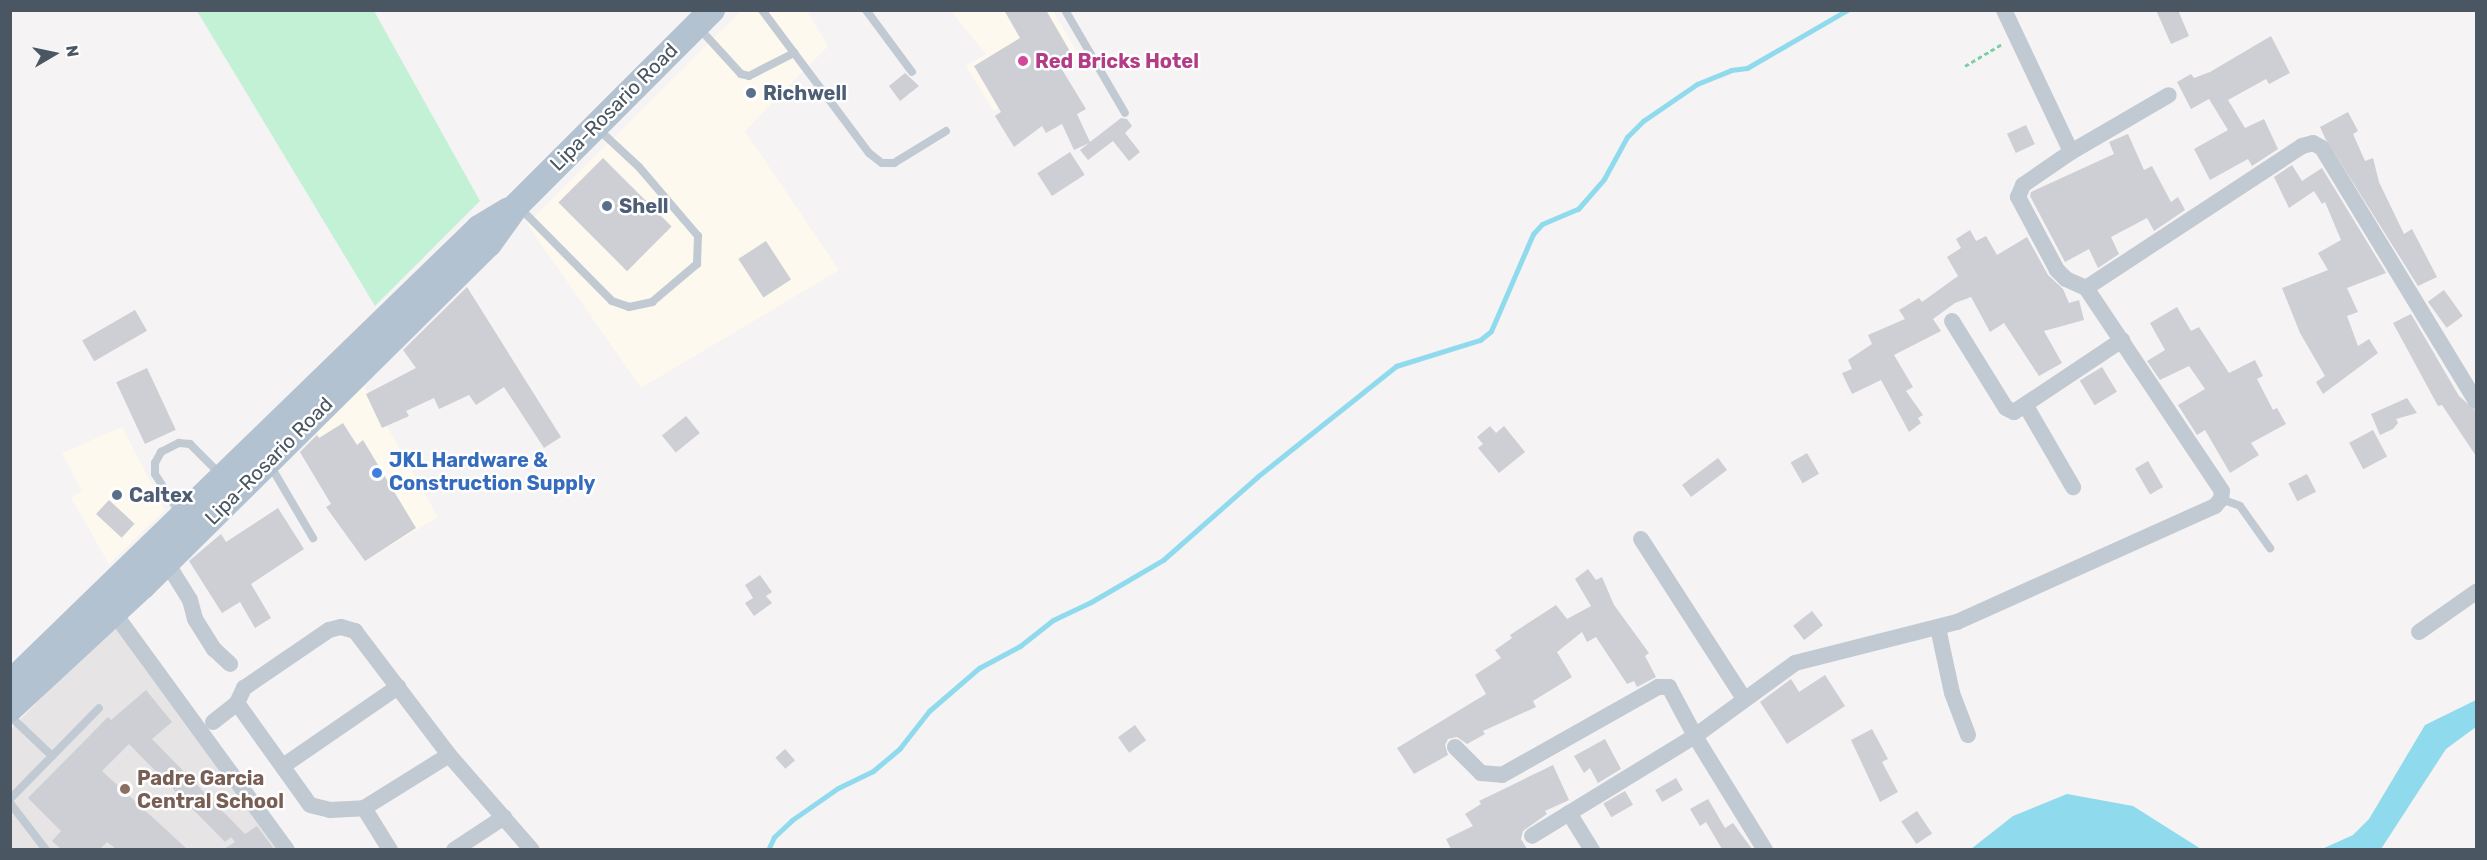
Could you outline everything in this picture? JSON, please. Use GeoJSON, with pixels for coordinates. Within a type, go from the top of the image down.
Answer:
{"type":"FeatureCollection","features":[{"type":"Feature","properties":{"kind":"main road","name":"Lipa-Rosario Road"},"geometry":{"type":"LineString","coordinates":[[10,709],[108,604],[160,553],[268,462],[489,244],[517,205],[704,18]]}},
{"type":"Feature","properties":{"kind":"main road","name":"Lipa-Rosario Road"},"geometry":{"type":"LineString","coordinates":[[160,553],[183,517],[478,228],[517,205]]}},
{"type":"Feature","properties":{"kind":"main road","name":"Lipa-Rosario Road"},"geometry":{"type":"LineString","coordinates":[[10,683],[108,604]]}},
{"type":"Feature","properties":{"kind":"street"},"geometry":{"type":"LineString","coordinates":[[2004,10],[2071,152]]}},
{"type":"Feature","properties":{"kind":"street"},"geometry":{"type":"LineString","coordinates":[[1532,836],[1695,736],[1795,663],[1938,628],[2215,506],[2222,499],[2222,490],[2086,288],[2066,279],[2057,270],[2017,191],[2071,152],[2169,95]]}},
{"type":"Feature","properties":{"kind":"street"},"geometry":{"type":"LineString","coordinates":[[2086,288],[2302,146],[2313,142],[2322,148],[2476,400]]}},
{"type":"Feature","properties":{"kind":"street"},"geometry":{"type":"LineString","coordinates":[[1952,321],[2006,408],[2014,412],[2122,340]]}},
{"type":"Feature","properties":{"kind":"street"},"geometry":{"type":"LineString","coordinates":[[2026,406],[2073,487]]}},
{"type":"Feature","properties":{"kind":"street"},"geometry":{"type":"LineString","coordinates":[[1641,539],[1744,699]]}},
{"type":"Feature","properties":{"kind":"street"},"geometry":{"type":"LineString","coordinates":[[160,553],[190,600],[205,614],[230,664],[241,695],[283,766],[317,809],[364,808],[449,755]]}},
{"type":"Feature","properties":{"kind":"street"},"geometry":{"type":"LineString","coordinates":[[2419,632],[2476,592]]}},
{"type":"Feature","properties":{"kind":"street"},"geometry":{"type":"LineString","coordinates":[[108,604],[287,849]]}},
{"type":"Feature","properties":{"kind":"street"},"geometry":{"type":"LineString","coordinates":[[213,723],[241,695],[329,630],[341,627],[355,631],[449,755],[532,849]]}},
{"type":"Feature","properties":{"kind":"street"},"geometry":{"type":"LineString","coordinates":[[1938,628],[1952,693],[1968,735]]}},
{"type":"Feature","properties":{"kind":"street"},"geometry":{"type":"LineString","coordinates":[[1455,747],[1481,773],[1502,775],[1664,685],[1765,849]]}},
{"type":"Feature","properties":{"kind":"street"},"geometry":{"type":"LineString","coordinates":[[283,766],[398,687]]}},
{"type":"Feature","properties":{"kind":"street"},"geometry":{"type":"LineString","coordinates":[[364,808],[390,849]]}},
{"type":"Feature","properties":{"kind":"street"},"geometry":{"type":"LineString","coordinates":[[1569,813],[1592,849]]}},
{"type":"Feature","properties":{"kind":"street"},"geometry":{"type":"LineString","coordinates":[[454,849],[504,817]]}},
{"type":"Feature","properties":{"kind":"lane"},"geometry":{"type":"LineString","coordinates":[[762,10],[869,153],[882,163],[894,163],[946,131]]}},
{"type":"Feature","properties":{"kind":"lane"},"geometry":{"type":"LineString","coordinates":[[866,10],[912,72]]}},
{"type":"Feature","properties":{"kind":"lane"},"geometry":{"type":"LineString","coordinates":[[1065,10],[1125,113]]}},
{"type":"Feature","properties":{"kind":"lane"},"geometry":{"type":"LineString","coordinates":[[704,18],[741,74],[749,76],[794,53]]}},
{"type":"Feature","properties":{"kind":"lane"},"geometry":{"type":"LineString","coordinates":[[517,205],[612,301],[629,307],[652,302],[697,264],[701,252],[698,236],[639,167],[595,126]]}},
{"type":"Feature","properties":{"kind":"lane"},"geometry":{"type":"LineString","coordinates":[[183,517],[155,474],[155,463],[161,452],[179,443],[190,444],[223,477]]}},
{"type":"Feature","properties":{"kind":"lane"},"geometry":{"type":"LineString","coordinates":[[268,462],[313,538]]}},
{"type":"Feature","properties":{"kind":"lane"},"geometry":{"type":"LineString","coordinates":[[2222,499],[2240,506],[2270,548]]}},
{"type":"Feature","properties":{"kind":"lane"},"geometry":{"type":"LineString","coordinates":[[46,849],[10,801],[99,708]]}},
{"type":"Feature","properties":{"kind":"lane"},"geometry":{"type":"LineString","coordinates":[[10,716],[52,756]]}},
{"type":"Feature","properties":{"kind":"path"},"geometry":{"type":"LineString","coordinates":[[1965,66],[2017,36]]}},
{"type":"Feature","properties":{"kind":"shaded area"},"geometry":{"type":"Polygon","coordinates":[[[741,11],[807,11],[828,46],[745,131],[839,270],[641,388],[527,224],[741,11]]]}},
{"type":"Feature","properties":{"kind":"shaded area","name":"Red Bricks Hotel"},"geometry":{"type":"Polygon","coordinates":[[[951,11],[1053,11],[1080,57],[993,111],[966,66],[986,54],[951,11]]]}},
{"type":"Feature","properties":{"kind":"shaded area","name":"JKL Hardware & Construction Supply"},"geometry":{"type":"Polygon","coordinates":[[[362,382],[438,517],[385,549],[315,430],[362,382]]]}},
{"type":"Feature","properties":{"kind":"shaded area","name":"Caltex"},"geometry":{"type":"Polygon","coordinates":[[[122,427],[165,510],[109,564],[71,498],[82,491],[62,453],[122,427]]]}},
{"type":"Feature","properties":{"kind":"shaded area","name":"Padre Garcia Central School"},"geometry":{"type":"Polygon","coordinates":[[[116,621],[283,850],[11,850],[11,729],[116,621]]]}},
{"type":"Feature","properties":{"kind":"green space"},"geometry":{"type":"Polygon","coordinates":[[[197,11],[374,11],[480,201],[375,306],[197,11]]]}},
{"type":"Feature","properties":{"kind":"water"},"geometry":{"type":"Polygon","coordinates":[[[2476,700],[2476,727],[2446,749],[2381,849],[2322,849],[2353,835],[2369,819],[2425,725],[2476,700]]]}},
{"type":"Feature","properties":{"kind":"water"},"geometry":{"type":"Polygon","coordinates":[[[2067,794],[2133,806],[2201,849],[1971,849],[2013,816],[2067,794]]]}},
{"type":"Feature","properties":{"kind":"building"},"geometry":{"type":"Polygon","coordinates":[[[1004,10],[1046,10],[1072,55],[1058,63],[1086,109],[1077,114],[1090,142],[1121,118],[1127,119],[1132,126],[1125,133],[1140,152],[1129,161],[1113,141],[1088,160],[1080,150],[1089,143],[1074,150],[1062,124],[1046,133],[1042,126],[1014,147],[995,116],[1001,112],[974,66],[1020,38],[1004,10]]]}},
{"type":"Feature","properties":{"kind":"building"},"geometry":{"type":"Polygon","coordinates":[[[2156,10],[2178,10],[2189,36],[2171,44],[2156,10]]]}},
{"type":"Feature","properties":{"kind":"building"},"geometry":{"type":"Polygon","coordinates":[[[2271,36],[2290,73],[2269,84],[2266,79],[2228,100],[2245,128],[2264,119],[2278,149],[2252,166],[2248,159],[2210,180],[2194,149],[2228,130],[2209,99],[2191,109],[2177,82],[2191,74],[2194,78],[2210,72],[2271,36]]]}},
{"type":"Feature","properties":{"kind":"building"},"geometry":{"type":"Polygon","coordinates":[[[905,73],[919,86],[900,101],[889,86],[905,73]]]}},
{"type":"Feature","properties":{"kind":"building"},"geometry":{"type":"Polygon","coordinates":[[[2348,112],[2358,131],[2353,134],[2365,161],[2373,158],[2379,182],[2404,234],[2412,229],[2437,277],[2418,286],[2320,127],[2348,112]]]}},
{"type":"Feature","properties":{"kind":"building"},"geometry":{"type":"Polygon","coordinates":[[[2026,125],[2035,144],[2016,153],[2007,134],[2026,125]]]}},
{"type":"Feature","properties":{"kind":"building"},"geometry":{"type":"Polygon","coordinates":[[[2128,134],[2144,170],[2152,166],[2171,202],[2178,197],[2185,210],[2154,231],[2147,218],[2111,237],[2119,254],[2098,268],[2089,249],[2065,262],[2030,196],[2031,192],[2114,154],[2109,142],[2128,134]]]}},
{"type":"Feature","properties":{"kind":"building"},"geometry":{"type":"Polygon","coordinates":[[[1070,152],[1085,175],[1052,196],[1037,173],[1070,152]]]}},
{"type":"Feature","properties":{"kind":"building","name":"Shell"},"geometry":{"type":"Polygon","coordinates":[[[603,158],[672,227],[627,271],[558,203],[603,158]]]}},
{"type":"Feature","properties":{"kind":"building"},"geometry":{"type":"Polygon","coordinates":[[[2292,165],[2302,181],[2322,168],[2386,273],[2347,288],[2358,312],[2347,316],[2358,346],[2369,339],[2378,353],[2323,394],[2316,382],[2325,376],[2300,333],[2282,288],[2328,270],[2318,253],[2341,240],[2325,202],[2322,204],[2314,191],[2289,208],[2274,177],[2292,165]]]}},
{"type":"Feature","properties":{"kind":"building"},"geometry":{"type":"Polygon","coordinates":[[[1970,230],[1976,241],[1986,236],[1997,255],[2027,237],[2048,275],[2063,289],[2069,303],[2079,300],[2084,320],[2044,331],[2062,363],[2039,376],[2004,323],[1990,332],[1971,297],[1955,303],[1933,319],[1941,331],[1894,355],[1913,387],[1906,391],[1923,415],[1918,418],[1921,423],[1909,432],[1881,380],[1852,394],[1842,373],[1852,369],[1848,360],[1872,344],[1868,335],[1905,319],[1899,310],[1919,298],[1922,302],[1958,276],[1947,257],[1961,248],[1956,239],[1970,230]]]}},
{"type":"Feature","properties":{"kind":"building"},"geometry":{"type":"Polygon","coordinates":[[[766,241],[791,280],[763,298],[738,259],[766,241]]]}},
{"type":"Feature","properties":{"kind":"building"},"geometry":{"type":"Polygon","coordinates":[[[467,287],[561,437],[544,448],[504,387],[476,405],[469,395],[439,409],[434,398],[406,411],[409,416],[382,428],[366,394],[416,368],[403,350],[467,287]]]}},
{"type":"Feature","properties":{"kind":"building"},"geometry":{"type":"Polygon","coordinates":[[[2444,290],[2463,316],[2447,328],[2428,302],[2444,290]]]}},
{"type":"Feature","properties":{"kind":"building"},"geometry":{"type":"Polygon","coordinates":[[[2177,307],[2191,331],[2199,327],[2229,373],[2255,360],[2263,376],[2257,379],[2273,410],[2277,408],[2286,424],[2251,443],[2259,455],[2230,473],[2205,430],[2197,435],[2178,405],[2205,389],[2189,366],[2160,380],[2147,361],[2165,350],[2150,323],[2177,307]]]}},
{"type":"Feature","properties":{"kind":"building"},"geometry":{"type":"Polygon","coordinates":[[[135,310],[147,331],[94,361],[82,340],[135,310]]]}},
{"type":"Feature","properties":{"kind":"building"},"geometry":{"type":"Polygon","coordinates":[[[2411,314],[2459,396],[2476,411],[2476,456],[2442,405],[2438,406],[2393,323],[2411,314]]]}},
{"type":"Feature","properties":{"kind":"building"},"geometry":{"type":"Polygon","coordinates":[[[2102,367],[2117,392],[2095,405],[2080,380],[2102,367]]]}},
{"type":"Feature","properties":{"kind":"building"},"geometry":{"type":"Polygon","coordinates":[[[147,368],[176,430],[145,444],[116,382],[147,368]]]}},
{"type":"Feature","properties":{"kind":"building"},"geometry":{"type":"Polygon","coordinates":[[[2407,398],[2417,413],[2396,419],[2398,423],[2393,429],[2380,435],[2371,414],[2407,398]]]}},
{"type":"Feature","properties":{"kind":"building"},"geometry":{"type":"Polygon","coordinates":[[[686,416],[700,433],[676,453],[662,436],[686,416]]]}},
{"type":"Feature","properties":{"kind":"building"},"geometry":{"type":"Polygon","coordinates":[[[343,423],[357,445],[363,440],[416,528],[365,561],[326,507],[331,504],[300,452],[317,435],[319,438],[343,423]]]}},
{"type":"Feature","properties":{"kind":"building"},"geometry":{"type":"Polygon","coordinates":[[[1490,426],[1496,433],[1504,426],[1525,452],[1499,473],[1478,448],[1483,444],[1477,437],[1490,426]]]}},
{"type":"Feature","properties":{"kind":"building"},"geometry":{"type":"Polygon","coordinates":[[[2373,430],[2387,456],[2363,469],[2349,443],[2373,430]]]}},
{"type":"Feature","properties":{"kind":"building"},"geometry":{"type":"Polygon","coordinates":[[[1807,453],[1819,474],[1803,483],[1791,462],[1807,453]]]}},
{"type":"Feature","properties":{"kind":"building"},"geometry":{"type":"Polygon","coordinates":[[[1718,458],[1727,470],[1691,497],[1682,485],[1718,458]]]}},
{"type":"Feature","properties":{"kind":"building"},"geometry":{"type":"Polygon","coordinates":[[[2148,461],[2163,487],[2150,494],[2135,468],[2148,461]]]}},
{"type":"Feature","properties":{"kind":"building"},"geometry":{"type":"Polygon","coordinates":[[[2307,474],[2316,492],[2297,501],[2288,484],[2307,474]]]}},
{"type":"Feature","properties":{"kind":"building"},"geometry":{"type":"Polygon","coordinates":[[[109,500],[135,524],[122,538],[96,514],[109,500]]]}},
{"type":"Feature","properties":{"kind":"building"},"geometry":{"type":"Polygon","coordinates":[[[278,508],[304,549],[251,584],[271,618],[255,628],[240,602],[222,613],[189,561],[221,534],[226,542],[278,508]]]}},
{"type":"Feature","properties":{"kind":"building"},"geometry":{"type":"Polygon","coordinates":[[[1588,569],[1596,580],[1602,577],[1614,605],[1649,653],[1645,656],[1656,677],[1637,687],[1634,681],[1627,684],[1596,637],[1587,642],[1582,632],[1557,652],[1572,677],[1533,701],[1536,707],[1483,731],[1485,734],[1467,744],[1457,737],[1448,739],[1445,745],[1448,755],[1414,774],[1397,748],[1486,694],[1475,675],[1501,658],[1495,650],[1512,638],[1510,635],[1556,605],[1567,619],[1591,606],[1575,579],[1588,569]]]}},
{"type":"Feature","properties":{"kind":"building"},"geometry":{"type":"Polygon","coordinates":[[[760,575],[772,592],[766,596],[772,603],[754,616],[745,603],[753,598],[745,585],[760,575]]]}},
{"type":"Feature","properties":{"kind":"building"},"geometry":{"type":"Polygon","coordinates":[[[1812,611],[1823,625],[1804,640],[1793,626],[1812,611]]]}},
{"type":"Feature","properties":{"kind":"building"},"geometry":{"type":"Polygon","coordinates":[[[1825,675],[1845,706],[1787,744],[1760,702],[1791,679],[1799,692],[1825,675]]]}},
{"type":"Feature","properties":{"kind":"building"},"geometry":{"type":"Polygon","coordinates":[[[146,690],[172,722],[152,739],[245,834],[257,826],[274,849],[224,849],[235,842],[231,837],[225,842],[129,744],[102,771],[187,849],[116,849],[107,842],[100,849],[61,849],[52,841],[61,831],[28,798],[108,717],[111,720],[146,690]]]}},
{"type":"Feature","properties":{"kind":"building"},"geometry":{"type":"Polygon","coordinates":[[[1135,725],[1146,740],[1129,753],[1118,737],[1135,725]]]}},
{"type":"Feature","properties":{"kind":"building"},"geometry":{"type":"Polygon","coordinates":[[[1872,729],[1888,759],[1882,762],[1898,792],[1880,802],[1851,740],[1872,729]]]}},
{"type":"Feature","properties":{"kind":"building"},"geometry":{"type":"Polygon","coordinates":[[[1605,739],[1621,769],[1598,783],[1590,768],[1584,773],[1574,756],[1605,739]]]}},
{"type":"Feature","properties":{"kind":"building"},"geometry":{"type":"Polygon","coordinates":[[[785,749],[795,760],[785,769],[775,758],[785,749]]]}},
{"type":"Feature","properties":{"kind":"building"},"geometry":{"type":"Polygon","coordinates":[[[1553,765],[1569,800],[1545,811],[1547,814],[1523,831],[1521,839],[1527,849],[1451,849],[1446,839],[1473,826],[1465,814],[1481,804],[1479,801],[1553,765]]]}},
{"type":"Feature","properties":{"kind":"building"},"geometry":{"type":"Polygon","coordinates":[[[1676,778],[1683,790],[1662,802],[1655,790],[1676,778]]]}},
{"type":"Feature","properties":{"kind":"building"},"geometry":{"type":"Polygon","coordinates":[[[1625,791],[1633,805],[1611,817],[1603,803],[1625,791]]]}},
{"type":"Feature","properties":{"kind":"building"},"geometry":{"type":"Polygon","coordinates":[[[1708,799],[1725,828],[1733,823],[1752,849],[1722,849],[1706,822],[1700,826],[1690,809],[1708,799]]]}},
{"type":"Feature","properties":{"kind":"building"},"geometry":{"type":"Polygon","coordinates":[[[1917,811],[1932,833],[1916,844],[1901,822],[1917,811]]]}},
{"type":"Feature","properties":{"kind":"waterway"},"geometry":{"type":"LineString","coordinates":[[768,850],[774,837],[792,820],[838,788],[873,771],[900,748],[929,711],[979,668],[1020,646],[1053,620],[1091,602],[1163,560],[1257,477],[1396,366],[1480,340],[1491,331],[1533,234],[1542,224],[1578,209],[1604,179],[1627,137],[1643,121],[1697,84],[1731,70],[1747,68],[1847,10]]}},
{"type":"Feature","properties":{"kind":"place","name":"Red Bricks Hotel"},"geometry":{"type":"Point","coordinates":[1023,61]}},
{"type":"Feature","properties":{"kind":"place","name":"Richwell"},"geometry":{"type":"Point","coordinates":[751,93]}},
{"type":"Feature","properties":{"kind":"place","name":"Shell"},"geometry":{"type":"Point","coordinates":[607,206]}},
{"type":"Feature","properties":{"kind":"place","name":"JKL Hardware & Construction Supply"},"geometry":{"type":"Point","coordinates":[377,473]}},
{"type":"Feature","properties":{"kind":"place","name":"Caltex"},"geometry":{"type":"Point","coordinates":[117,495]}},
{"type":"Feature","properties":{"kind":"place","name":"Padre Garcia Central School"},"geometry":{"type":"Point","coordinates":[125,789]}}]}
